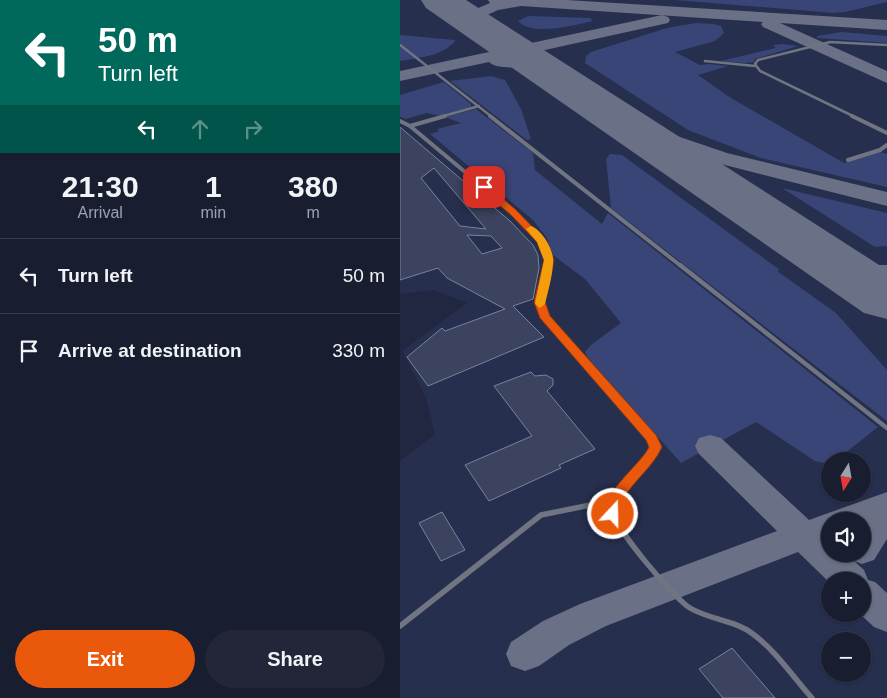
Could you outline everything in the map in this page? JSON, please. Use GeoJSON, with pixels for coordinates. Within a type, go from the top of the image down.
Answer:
{"type":"FeatureCollection","features":[{"type":"Feature","properties":{"kind":"lane"},"geometry":{"type":"LineString","coordinates":[[755,66],[758,60],[830,42],[887,45]]}},
{"type":"Feature","properties":{"kind":"lane"},"geometry":{"type":"LineString","coordinates":[[400,45],[887,428]]}},
{"type":"Feature","properties":{"kind":"lane"},"geometry":{"type":"LineString","coordinates":[[705,61],[755,66],[760,71],[887,133]]}},
{"type":"Feature","properties":{"kind":"lane"},"geometry":{"type":"LineString","coordinates":[[410,126],[479,106]]}},
{"type":"Feature","properties":{"kind":"lane"},"geometry":{"type":"LineString","coordinates":[[400,121],[410,126],[513,212],[541,241],[549,260],[539,302],[545,318],[651,438],[655,447],[651,456],[629,480],[615,500],[613,514],[620,529],[684,604],[700,613],[747,629],[761,641],[812,698]]}},
{"type":"Feature","properties":{"kind":"lane"},"geometry":{"type":"LineString","coordinates":[[848,160],[880,150],[887,145]]}},
{"type":"Feature","properties":{"kind":"lane"},"geometry":{"type":"LineString","coordinates":[[400,626],[541,515],[615,500]]}},
{"type":"Feature","properties":{"kind":"shaded area"},"geometry":{"type":"Polygon","coordinates":[[[400,0],[887,0],[887,698],[400,698],[400,461],[435,434],[426,398],[402,351],[467,303],[433,290],[400,294],[400,0]]]}},
{"type":"Feature","properties":{"kind":"shaded area"},"geometry":{"type":"Polygon","coordinates":[[[675,0],[887,0],[887,2],[834,13],[675,0]]]}},
{"type":"Feature","properties":{"kind":"shaded area"},"geometry":{"type":"Polygon","coordinates":[[[528,16],[590,18],[593,21],[554,29],[543,29],[524,26],[518,21],[528,16]]]}},
{"type":"Feature","properties":{"kind":"shaded area"},"geometry":{"type":"Polygon","coordinates":[[[696,23],[721,26],[724,33],[715,41],[675,52],[700,65],[728,66],[698,75],[731,98],[844,163],[880,152],[887,154],[887,187],[761,158],[688,130],[585,63],[586,56],[591,52],[667,28],[696,23]]]}},
{"type":"Feature","properties":{"kind":"shaded area"},"geometry":{"type":"Polygon","coordinates":[[[842,32],[887,36],[887,43],[817,38],[817,36],[842,32]]]}},
{"type":"Feature","properties":{"kind":"shaded area"},"geometry":{"type":"Polygon","coordinates":[[[400,35],[455,41],[437,53],[400,61],[400,35]]]}},
{"type":"Feature","properties":{"kind":"shaded area"},"geometry":{"type":"Polygon","coordinates":[[[773,45],[798,46],[755,59],[754,62],[721,61],[776,48],[773,45]]]}},
{"type":"Feature","properties":{"kind":"shaded area"},"geometry":{"type":"Polygon","coordinates":[[[491,76],[505,80],[521,109],[531,139],[527,140],[450,81],[491,76]]]}},
{"type":"Feature","properties":{"kind":"shaded area"},"geometry":{"type":"Polygon","coordinates":[[[444,82],[471,104],[471,107],[441,116],[426,113],[406,119],[400,117],[400,95],[444,82]]]}},
{"type":"Feature","properties":{"kind":"shaded area"},"geometry":{"type":"Polygon","coordinates":[[[476,109],[533,153],[535,170],[602,224],[608,213],[878,427],[846,452],[821,452],[821,462],[815,461],[756,422],[681,463],[588,358],[585,352],[592,344],[621,323],[585,279],[553,255],[547,238],[533,220],[430,134],[439,131],[437,129],[461,123],[445,117],[476,109]]]}},
{"type":"Feature","properties":{"kind":"shaded area"},"geometry":{"type":"Polygon","coordinates":[[[610,154],[622,155],[836,313],[887,370],[887,421],[611,208],[606,159],[610,154]]]}},
{"type":"Feature","properties":{"kind":"shaded area"},"geometry":{"type":"Polygon","coordinates":[[[782,188],[887,213],[887,246],[875,247],[782,188]]]}},
{"type":"Feature","properties":{"kind":"building"},"geometry":{"type":"Polygon","coordinates":[[[400,127],[510,221],[533,245],[538,255],[539,268],[533,299],[513,306],[544,337],[428,386],[407,357],[442,328],[445,331],[505,309],[447,278],[438,268],[400,280],[400,127]],[[434,168],[421,178],[460,226],[486,229],[434,168]],[[467,235],[482,254],[502,248],[491,236],[467,235]]]}},
{"type":"Feature","properties":{"kind":"building"},"geometry":{"type":"Polygon","coordinates":[[[531,372],[535,376],[546,375],[553,379],[553,385],[547,391],[595,449],[559,465],[561,468],[489,501],[465,465],[532,436],[494,386],[531,372]]]}},
{"type":"Feature","properties":{"kind":"building"},"geometry":{"type":"Polygon","coordinates":[[[442,512],[465,550],[441,561],[419,523],[442,512]]]}},
{"type":"Feature","properties":{"kind":"building"},"geometry":{"type":"Polygon","coordinates":[[[732,648],[775,698],[723,698],[699,669],[732,648]]]}},
{"type":"Feature","properties":{"kind":"taxiway"},"geometry":{"type":"LineString","coordinates":[[434,0],[449,6]]}},
{"type":"Feature","properties":{"kind":"taxiway"},"geometry":{"type":"LineString","coordinates":[[496,0],[887,25]]}},
{"type":"Feature","properties":{"kind":"taxiway"},"geometry":{"type":"LineString","coordinates":[[479,26],[475,21],[486,9],[516,3]]}},
{"type":"Feature","properties":{"kind":"taxiway"},"geometry":{"type":"LineString","coordinates":[[400,76],[662,20]]}},
{"type":"Feature","properties":{"kind":"taxiway"},"geometry":{"type":"LineString","coordinates":[[769,24],[887,78]]}},
{"type":"Feature","properties":{"kind":"taxiway"},"geometry":{"type":"LineString","coordinates":[[497,61],[525,64],[550,74]]}},
{"type":"Feature","properties":{"kind":"taxiway"},"geometry":{"type":"LineString","coordinates":[[627,125],[720,158],[887,199]]}},
{"type":"Feature","properties":{"kind":"taxiway"},"geometry":{"type":"LineString","coordinates":[[833,263],[887,309]]}},
{"type":"Feature","properties":{"kind":"taxiway"},"geometry":{"type":"LineString","coordinates":[[839,264],[865,272],[887,272]]}},
{"type":"Feature","properties":{"kind":"taxiway"},"geometry":{"type":"LineString","coordinates":[[710,446],[804,536]]}},
{"type":"Feature","properties":{"kind":"taxiway"},"geometry":{"type":"LineString","coordinates":[[868,512],[887,505]]}},
{"type":"Feature","properties":{"kind":"taxiway"},"geometry":{"type":"LineString","coordinates":[[871,536],[887,510]]}},
{"type":"Feature","properties":{"kind":"taxiway"},"geometry":{"type":"LineString","coordinates":[[804,536],[821,529]]}},
{"type":"Feature","properties":{"kind":"taxiway"},"geometry":{"type":"LineString","coordinates":[[525,654],[556,633],[593,615],[804,536]]}},
{"type":"Feature","properties":{"kind":"taxiway"},"geometry":{"type":"LineString","coordinates":[[804,536],[842,572]]}},
{"type":"Feature","properties":{"kind":"taxiway"},"geometry":{"type":"LineString","coordinates":[[871,601],[887,616]]}},
{"type":"Feature","properties":{"kind":"runway"},"geometry":{"type":"LineString","coordinates":[[440,0],[887,299]]}},
{"type":"Feature","properties":{"kind":"slow traffic"},"geometry":{"type":"LineString","coordinates":[[531,229],[541,241],[549,260],[540,304]]}},
{"type":"Feature","properties":{"kind":"route"},"geometry":{"type":"LineString","coordinates":[[484,187],[531,230],[541,241],[546,251],[549,260],[539,302],[545,318],[651,438],[655,447],[651,456],[629,480],[615,500],[613,514]]}}]}
